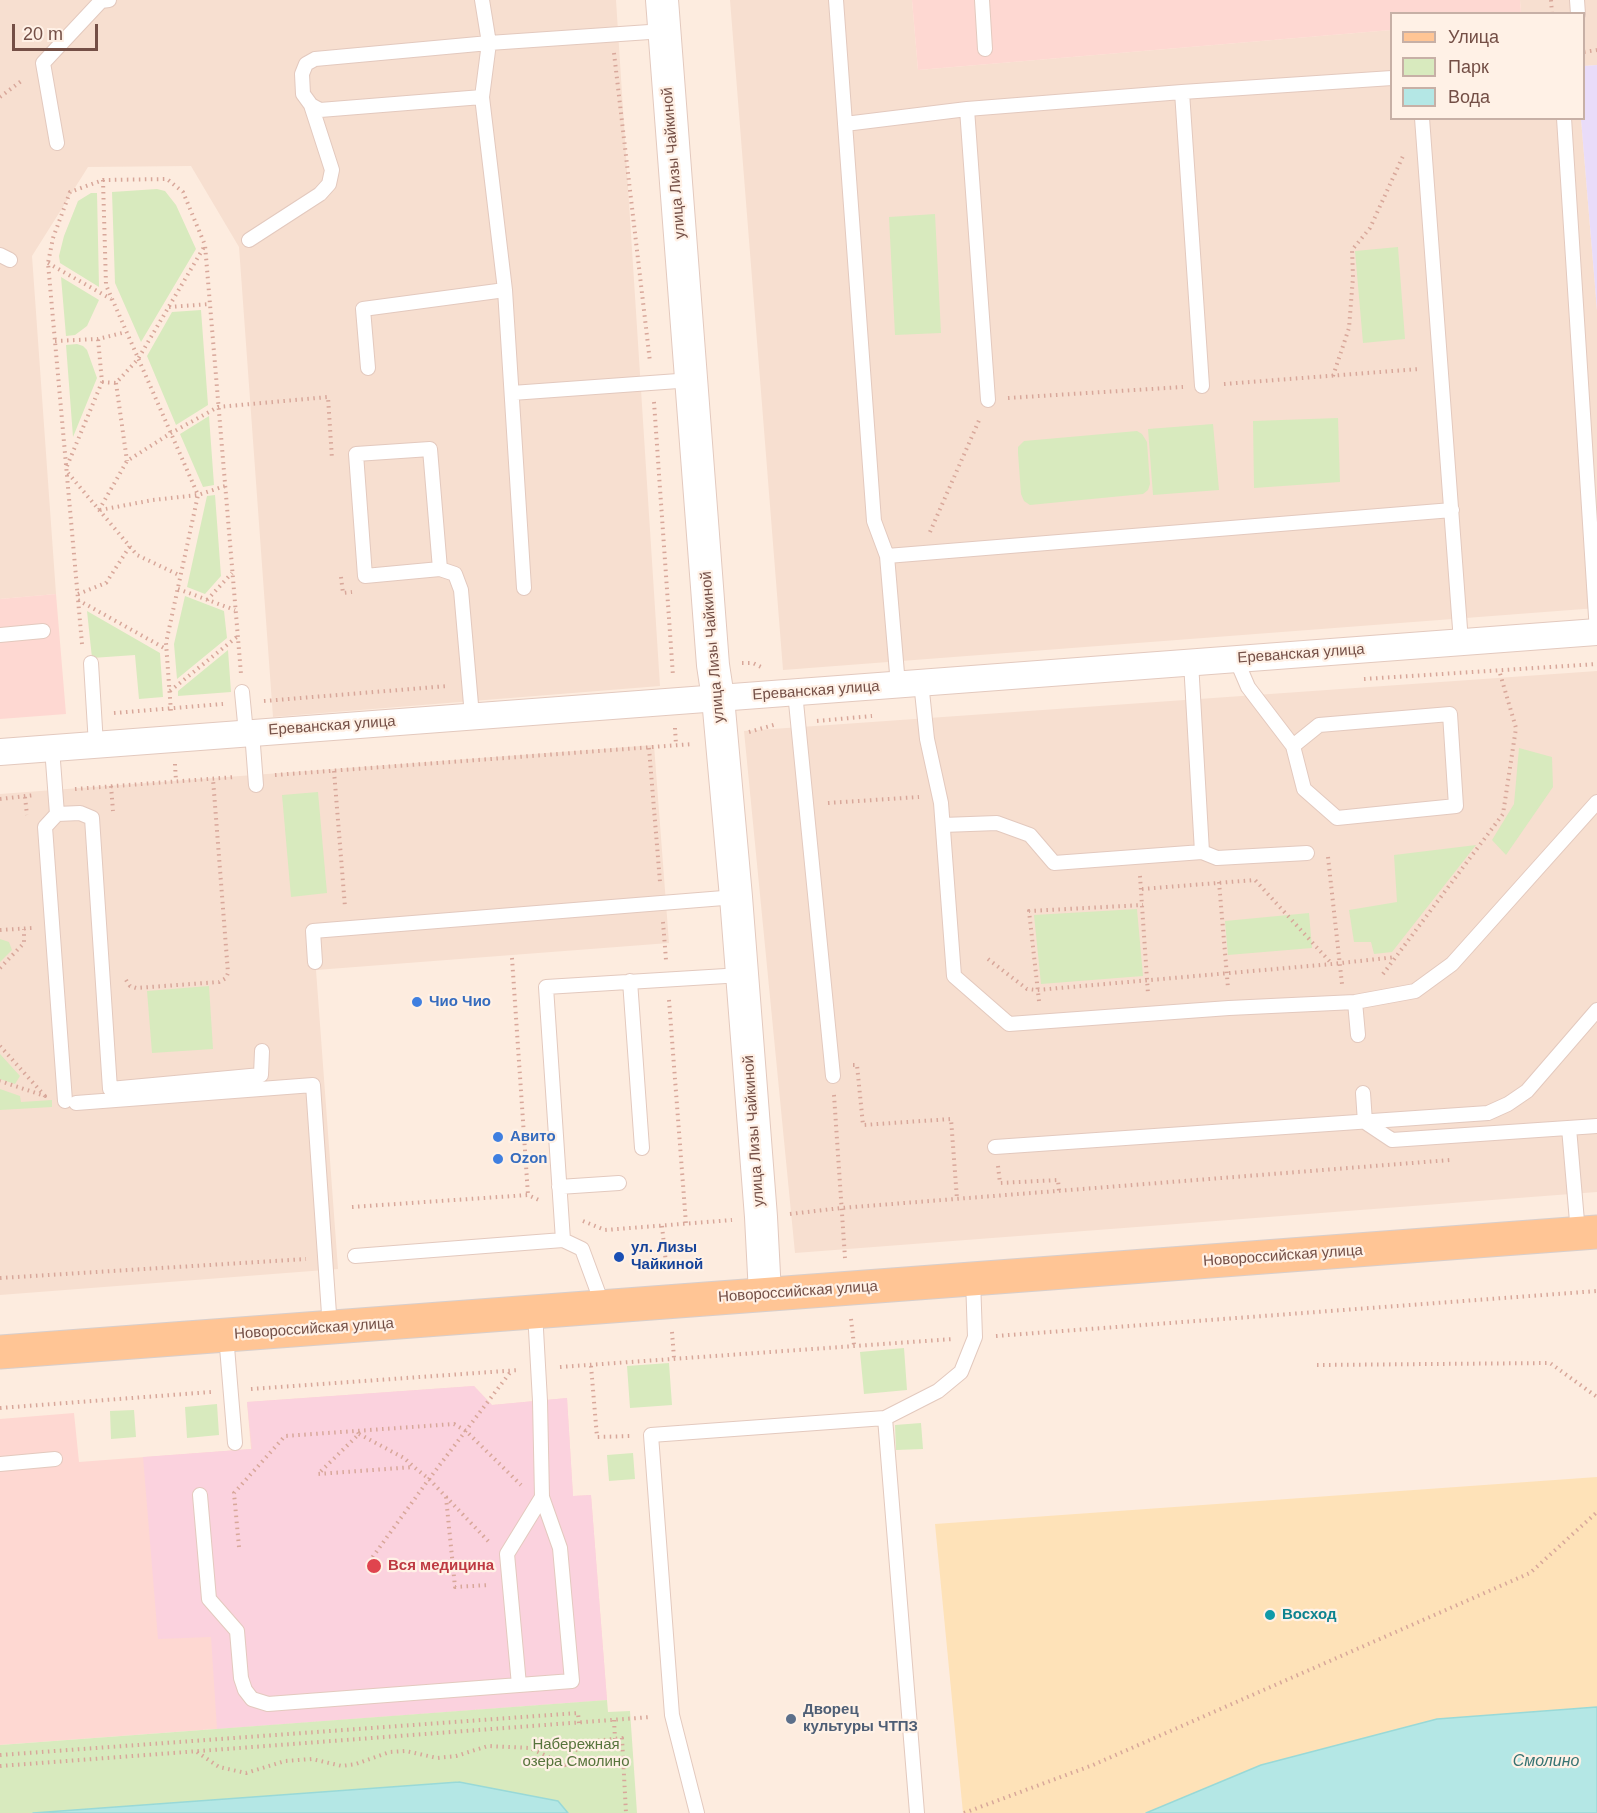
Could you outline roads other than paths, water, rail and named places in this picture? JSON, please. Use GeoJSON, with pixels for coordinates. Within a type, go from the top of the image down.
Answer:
{"type":"FeatureCollection","features":[{"type":"Feature","properties":{"kind":"main road","name":"Новороссийская улица"},"geometry":{"type":"LineString","coordinates":[[0,1352],[1588,1233]]}},
{"type":"Feature","properties":{"kind":"street","name":"улица Лизы Чайкиной"},"geometry":{"type":"LineString","coordinates":[[662,0],[713,665],[736,897],[765,1294]]}},
{"type":"Feature","properties":{"kind":"street","name":"Ереванская улица"},"geometry":{"type":"LineString","coordinates":[[0,752],[1597,632]]}},
{"type":"Feature","properties":{"kind":"lane"},"geometry":{"type":"LineString","coordinates":[[57,143],[43,63],[101,1],[109,0]]}},
{"type":"Feature","properties":{"kind":"lane"},"geometry":{"type":"LineString","coordinates":[[482,0],[489,43],[482,98],[505,290],[524,588]]}},
{"type":"Feature","properties":{"kind":"lane"},"geometry":{"type":"LineString","coordinates":[[836,0],[874,521],[887,556],[909,684],[927,739],[941,803],[954,976],[1009,1024],[1354,1001],[1414,991],[1452,964],[1597,802]]}},
{"type":"Feature","properties":{"kind":"lane"},"geometry":{"type":"LineString","coordinates":[[982,0],[985,49]]}},
{"type":"Feature","properties":{"kind":"lane"},"geometry":{"type":"LineString","coordinates":[[249,240],[320,194],[329,184],[332,170],[310,105],[303,94],[302,74],[306,64],[315,59],[489,43],[664,31]]}},
{"type":"Feature","properties":{"kind":"lane"},"geometry":{"type":"LineString","coordinates":[[845,124],[967,109],[1390,78]]}},
{"type":"Feature","properties":{"kind":"lane"},"geometry":{"type":"LineString","coordinates":[[1182,92],[1202,386]]}},
{"type":"Feature","properties":{"kind":"lane"},"geometry":{"type":"LineString","coordinates":[[310,105],[320,110],[482,98]]}},
{"type":"Feature","properties":{"kind":"lane"},"geometry":{"type":"LineString","coordinates":[[967,109],[988,399]]}},
{"type":"Feature","properties":{"kind":"lane"},"geometry":{"type":"LineString","coordinates":[[1564,120],[1591,437],[1597,632]]}},
{"type":"Feature","properties":{"kind":"lane"},"geometry":{"type":"LineString","coordinates":[[1423,124],[1461,642]]}},
{"type":"Feature","properties":{"kind":"lane"},"geometry":{"type":"LineString","coordinates":[[368,368],[363,309],[505,290]]}},
{"type":"Feature","properties":{"kind":"lane"},"geometry":{"type":"LineString","coordinates":[[512,393],[692,380]]}},
{"type":"Feature","properties":{"kind":"lane"},"geometry":{"type":"LineString","coordinates":[[440,569],[430,449],[356,454],[365,576],[440,569],[455,574],[461,590],[472,716]]}},
{"type":"Feature","properties":{"kind":"lane"},"geometry":{"type":"LineString","coordinates":[[887,556],[1452,510]]}},
{"type":"Feature","properties":{"kind":"lane"},"geometry":{"type":"LineString","coordinates":[[0,634],[43,631]]}},
{"type":"Feature","properties":{"kind":"lane"},"geometry":{"type":"LineString","coordinates":[[1236,659],[1248,687],[1293,746],[1304,789],[1337,818],[1455,807],[1450,714],[1319,725],[1293,746]]}},
{"type":"Feature","properties":{"kind":"lane"},"geometry":{"type":"LineString","coordinates":[[1191,662],[1202,852]]}},
{"type":"Feature","properties":{"kind":"lane"},"geometry":{"type":"LineString","coordinates":[[91,663],[96,745]]}},
{"type":"Feature","properties":{"kind":"lane"},"geometry":{"type":"LineString","coordinates":[[795,692],[833,1078]]}},
{"type":"Feature","properties":{"kind":"lane"},"geometry":{"type":"LineString","coordinates":[[243,697],[255,785]]}},
{"type":"Feature","properties":{"kind":"lane"},"geometry":{"type":"LineString","coordinates":[[52,748],[57,813],[45,827],[70,1102],[313,1085],[330,1328]]}},
{"type":"Feature","properties":{"kind":"lane"},"geometry":{"type":"LineString","coordinates":[[57,813],[80,813],[92,818],[110,1089],[261,1075],[262,1051]]}},
{"type":"Feature","properties":{"kind":"lane"},"geometry":{"type":"LineString","coordinates":[[943,825],[997,823],[1030,836],[1054,864],[1202,852],[1217,858],[1307,853]]}},
{"type":"Feature","properties":{"kind":"lane"},"geometry":{"type":"LineString","coordinates":[[315,962],[313,931],[736,897]]}},
{"type":"Feature","properties":{"kind":"lane"},"geometry":{"type":"LineString","coordinates":[[563,1240],[546,987],[742,975]]}},
{"type":"Feature","properties":{"kind":"lane"},"geometry":{"type":"LineString","coordinates":[[630,981],[642,1148]]}},
{"type":"Feature","properties":{"kind":"lane"},"geometry":{"type":"LineString","coordinates":[[1354,1001],[1358,1035]]}},
{"type":"Feature","properties":{"kind":"lane"},"geometry":{"type":"LineString","coordinates":[[995,1148],[1488,1113],[1508,1104],[1527,1091],[1597,1010]]}},
{"type":"Feature","properties":{"kind":"lane"},"geometry":{"type":"LineString","coordinates":[[1363,1093],[1365,1122]]}},
{"type":"Feature","properties":{"kind":"lane"},"geometry":{"type":"LineString","coordinates":[[1365,1122],[1392,1140],[1597,1126]]}},
{"type":"Feature","properties":{"kind":"lane"},"geometry":{"type":"LineString","coordinates":[[1569,1128],[1588,1233]]}},
{"type":"Feature","properties":{"kind":"lane"},"geometry":{"type":"LineString","coordinates":[[559,1187],[619,1183]]}},
{"type":"Feature","properties":{"kind":"lane"},"geometry":{"type":"LineString","coordinates":[[355,1256],[563,1240],[582,1249],[603,1306]]}},
{"type":"Feature","properties":{"kind":"lane"},"geometry":{"type":"LineString","coordinates":[[698,1813],[672,1715],[651,1435],[885,1418],[938,1391],[961,1372],[975,1337],[972,1279]]}},
{"type":"Feature","properties":{"kind":"lane"},"geometry":{"type":"LineString","coordinates":[[200,1495],[209,1599],[237,1630],[241,1678],[245,1690],[252,1699],[268,1704],[572,1681],[560,1548],[542,1497],[536,1312]]}},
{"type":"Feature","properties":{"kind":"lane"},"geometry":{"type":"LineString","coordinates":[[226,1335],[235,1443]]}},
{"type":"Feature","properties":{"kind":"lane"},"geometry":{"type":"LineString","coordinates":[[885,1418],[918,1813]]}},
{"type":"Feature","properties":{"kind":"lane"},"geometry":{"type":"LineString","coordinates":[[0,1464],[55,1459]]}},
{"type":"Feature","properties":{"kind":"lane"},"geometry":{"type":"LineString","coordinates":[[519,1685],[507,1554],[542,1497]]}},
{"type":"Feature","properties":{"kind":"water","name":"Смолино"},"geometry":{"type":"Polygon","coordinates":[[[1597,1707],[1597,1813],[1146,1813],[1261,1765],[1437,1719],[1597,1707]]]}},
{"type":"Feature","properties":{"kind":"water"},"geometry":{"type":"Polygon","coordinates":[[[459,1782],[558,1801],[568,1813],[33,1813],[459,1782]]]}},
{"type":"Feature","properties":{"kind":"place","name":"Чио Чио"},"geometry":{"type":"Point","coordinates":[417,1002]}},
{"type":"Feature","properties":{"kind":"place","name":"Авито"},"geometry":{"type":"Point","coordinates":[498,1137]}},
{"type":"Feature","properties":{"kind":"place","name":"Ozon"},"geometry":{"type":"Point","coordinates":[498,1159]}},
{"type":"Feature","properties":{"kind":"place","name":"ул. Лизы Чайкиной"},"geometry":{"type":"Point","coordinates":[619,1257]}},
{"type":"Feature","properties":{"kind":"place","name":"Вся медицина"},"geometry":{"type":"Point","coordinates":[374,1566]}},
{"type":"Feature","properties":{"kind":"place","name":"Восход"},"geometry":{"type":"Point","coordinates":[1270,1615]}},
{"type":"Feature","properties":{"kind":"place","name":"Дворец культуры ЧТПЗ"},"geometry":{"type":"Point","coordinates":[791,1719]}},
{"type":"Feature","properties":{"kind":"park label","name":"Набережная озера Смолино"},"geometry":{"type":"Point","coordinates":[576,1754]}}]}
